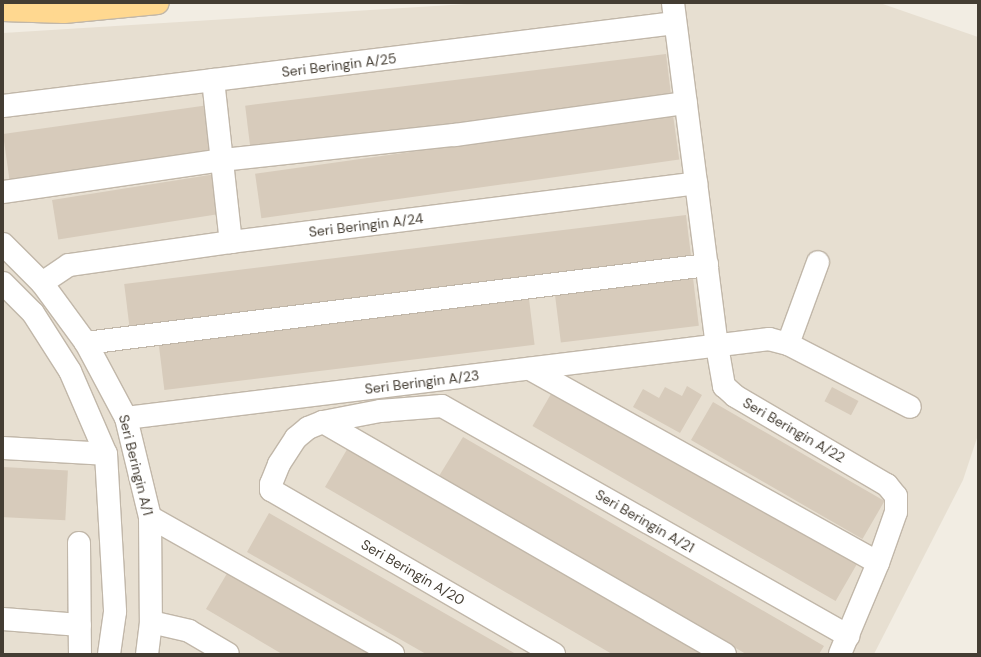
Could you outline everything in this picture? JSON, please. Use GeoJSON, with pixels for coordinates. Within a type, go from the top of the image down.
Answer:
{"type":"FeatureCollection","features":[{"type":"Feature","properties":{"kind":"main road"},"geometry":{"type":"LineString","coordinates":[[3,10],[64,12],[158,3]]}},
{"type":"Feature","properties":{"kind":"street","name":"Seri Beringin A/25"},"geometry":{"type":"LineString","coordinates":[[3,106],[213,80],[674,13]]}},
{"type":"Feature","properties":{"kind":"street","name":"Seri Beringin A/22"},"geometry":{"type":"LineString","coordinates":[[674,13],[706,265],[724,386],[735,396],[887,485],[896,496],[896,512],[878,563]]}},
{"type":"Feature","properties":{"kind":"street"},"geometry":{"type":"LineString","coordinates":[[213,80],[231,242]]}},
{"type":"Feature","properties":{"kind":"street"},"geometry":{"type":"LineString","coordinates":[[3,192],[223,160],[455,135],[686,103]]}},
{"type":"Feature","properties":{"kind":"street","name":"Seri Beringin A/24"},"geometry":{"type":"LineString","coordinates":[[42,283],[69,265],[231,242],[696,183]]}},
{"type":"Feature","properties":{"kind":"street","name":"Seri Beringin A/1"},"geometry":{"type":"LineString","coordinates":[[3,244],[42,283],[86,343],[126,418],[150,517],[151,622],[147,654]]}},
{"type":"Feature","properties":{"kind":"street"},"geometry":{"type":"LineString","coordinates":[[788,344],[818,262]]}},
{"type":"Feature","properties":{"kind":"street"},"geometry":{"type":"LineString","coordinates":[[86,343],[706,265]]}},
{"type":"Feature","properties":{"kind":"street"},"geometry":{"type":"LineString","coordinates":[[3,283],[33,313],[70,371],[106,454],[115,612],[109,654]]}},
{"type":"Feature","properties":{"kind":"street","name":"Seri Beringin A/23"},"geometry":{"type":"LineString","coordinates":[[126,418],[769,339],[788,344],[910,407]]}},
{"type":"Feature","properties":{"kind":"street"},"geometry":{"type":"LineString","coordinates":[[530,369],[878,563],[844,645]]}},
{"type":"Feature","properties":{"kind":"street","name":"Seri Beringin A/21"},"geometry":{"type":"LineString","coordinates":[[323,422],[380,411],[442,406],[844,645]]}},
{"type":"Feature","properties":{"kind":"street"},"geometry":{"type":"LineString","coordinates":[[323,422],[725,654]]}},
{"type":"Feature","properties":{"kind":"street","name":"Seri Beringin A/20"},"geometry":{"type":"LineString","coordinates":[[323,422],[308,428],[296,438],[279,464],[271,484],[271,490],[554,654]]}},
{"type":"Feature","properties":{"kind":"street"},"geometry":{"type":"LineString","coordinates":[[3,448],[106,454]]}},
{"type":"Feature","properties":{"kind":"street"},"geometry":{"type":"LineString","coordinates":[[150,517],[393,654]]}},
{"type":"Feature","properties":{"kind":"street"},"geometry":{"type":"LineString","coordinates":[[80,543],[80,654]]}},
{"type":"Feature","properties":{"kind":"street"},"geometry":{"type":"LineString","coordinates":[[3,619],[80,625]]}},
{"type":"Feature","properties":{"kind":"street"},"geometry":{"type":"LineString","coordinates":[[151,622],[189,631],[228,654]]}},
{"type":"Feature","properties":{"kind":"shaded area"},"geometry":{"type":"Polygon","coordinates":[[[483,3],[880,3],[978,37],[978,435],[963,480],[874,654],[3,654],[3,33],[483,3]]]}},
{"type":"Feature","properties":{"kind":"building"},"geometry":{"type":"Polygon","coordinates":[[[666,54],[672,100],[251,151],[245,106],[666,54]]]}},
{"type":"Feature","properties":{"kind":"building"},"geometry":{"type":"Polygon","coordinates":[[[209,105],[216,156],[10,185],[3,134],[209,105]]]}},
{"type":"Feature","properties":{"kind":"building"},"geometry":{"type":"Polygon","coordinates":[[[673,115],[679,160],[261,218],[255,174],[673,115]]]}},
{"type":"Feature","properties":{"kind":"building"},"geometry":{"type":"Polygon","coordinates":[[[216,174],[222,214],[58,239],[52,200],[216,174]]]}},
{"type":"Feature","properties":{"kind":"building"},"geometry":{"type":"Polygon","coordinates":[[[686,215],[692,262],[130,331],[124,284],[686,215]]]}},
{"type":"Feature","properties":{"kind":"building"},"geometry":{"type":"Polygon","coordinates":[[[693,278],[699,326],[561,343],[555,295],[693,278]]]}},
{"type":"Feature","properties":{"kind":"building"},"geometry":{"type":"Polygon","coordinates":[[[529,299],[535,345],[164,390],[159,344],[529,299]]]}},
{"type":"Feature","properties":{"kind":"building"},"geometry":{"type":"Polygon","coordinates":[[[687,386],[702,395],[680,433],[633,407],[643,389],[659,398],[665,387],[682,396],[687,386]]]}},
{"type":"Feature","properties":{"kind":"building"},"geometry":{"type":"Polygon","coordinates":[[[555,387],[858,562],[836,601],[532,426],[555,387]]]}},
{"type":"Feature","properties":{"kind":"building"},"geometry":{"type":"Polygon","coordinates":[[[832,387],[858,401],[851,415],[824,401],[832,387]]]}},
{"type":"Feature","properties":{"kind":"building"},"geometry":{"type":"Polygon","coordinates":[[[713,402],[884,501],[862,539],[691,440],[713,402]]]}},
{"type":"Feature","properties":{"kind":"building"},"geometry":{"type":"Polygon","coordinates":[[[463,437],[824,646],[819,654],[746,654],[439,476],[463,437]]]}},
{"type":"Feature","properties":{"kind":"building"},"geometry":{"type":"Polygon","coordinates":[[[349,446],[707,654],[612,654],[325,487],[349,446]]]}},
{"type":"Feature","properties":{"kind":"building"},"geometry":{"type":"Polygon","coordinates":[[[3,467],[68,470],[65,520],[3,517],[3,467]]]}},
{"type":"Feature","properties":{"kind":"building"},"geometry":{"type":"Polygon","coordinates":[[[269,513],[516,654],[426,654],[247,552],[269,513]]]}},
{"type":"Feature","properties":{"kind":"building"},"geometry":{"type":"Polygon","coordinates":[[[232,565],[383,654],[282,654],[206,609],[232,565]]]}}]}
